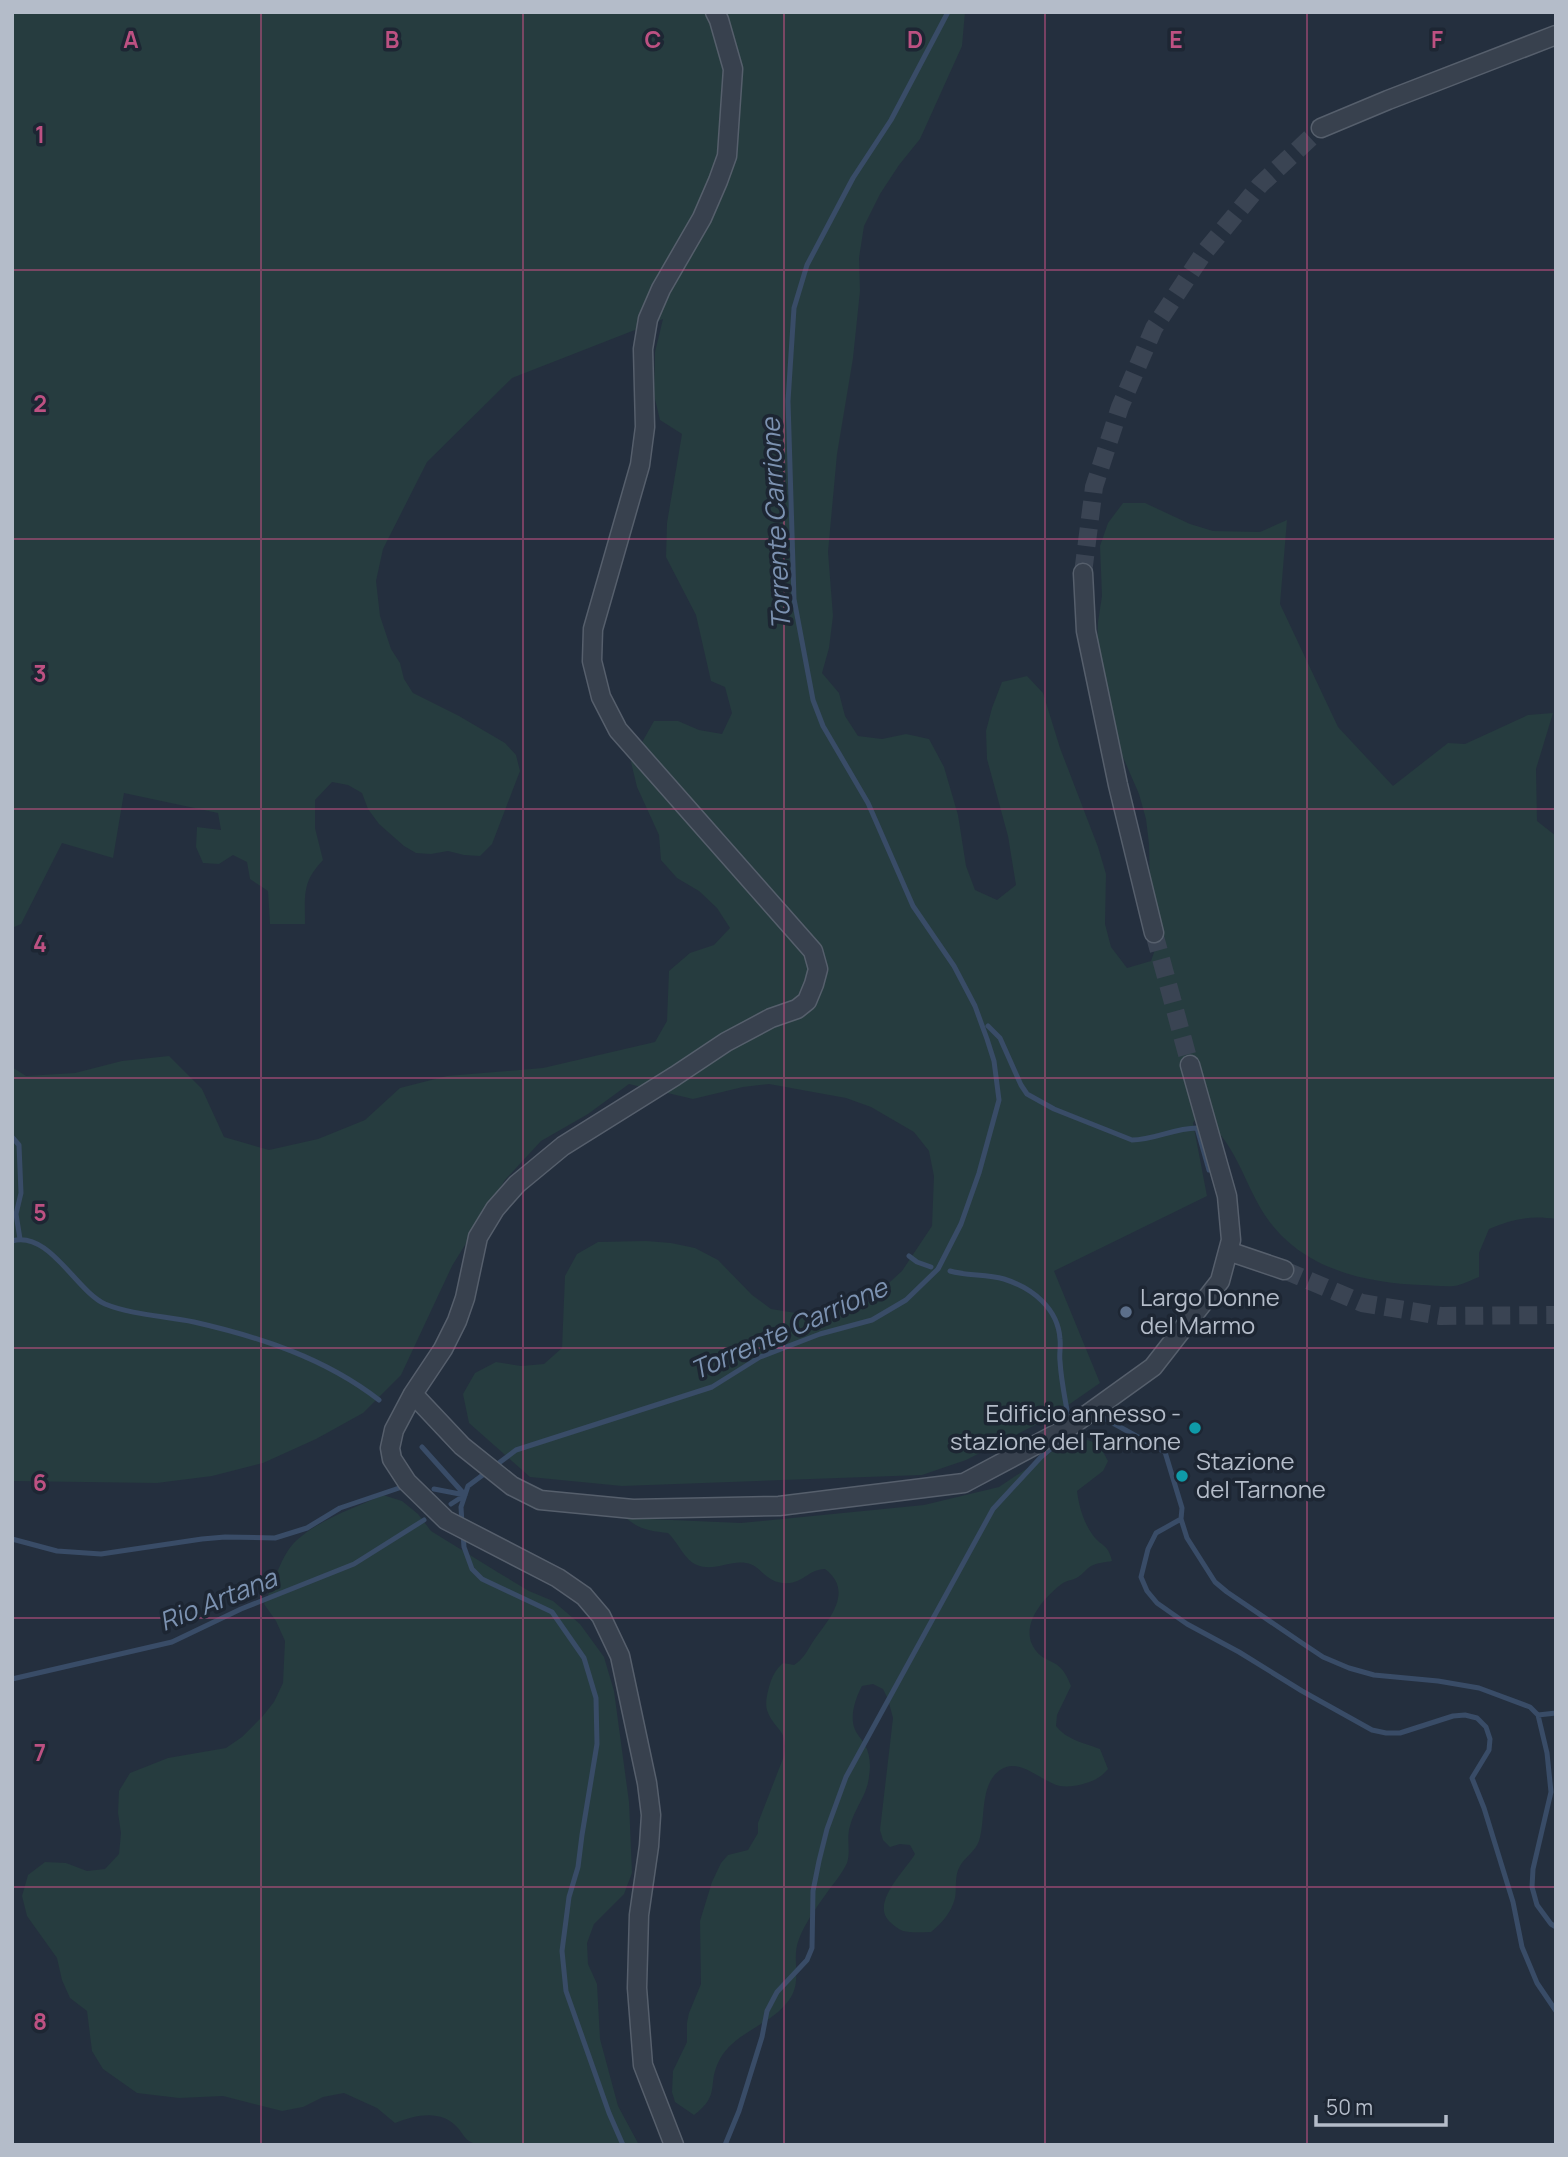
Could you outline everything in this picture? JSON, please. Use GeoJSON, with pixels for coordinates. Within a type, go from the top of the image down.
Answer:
{"type":"FeatureCollection","features":[{"type":"Feature","properties":{"kind":"street"},"geometry":{"type":"LineString","coordinates":[[674,2145],[643,2065],[637,1988],[639,1915],[651,1815],[647,1783],[620,1656],[601,1616],[583,1596],[558,1578],[446,1520],[407,1482],[392,1459],[390,1448],[394,1430],[412,1394],[443,1349],[457,1321],[465,1298],[478,1237],[495,1209],[517,1184],[563,1146],[726,1042],[771,1018],[797,1009],[807,1001],[818,969],[813,951],[618,730],[601,697],[592,661],[593,629],[640,465],[645,427],[643,349],[648,319],[661,289],[702,218],[727,156],[733,69],[715,12]]}},
{"type":"Feature","properties":{"kind":"street"},"geometry":{"type":"LineString","coordinates":[[1321,128],[1556,35]]}},
{"type":"Feature","properties":{"kind":"street"},"geometry":{"type":"LineString","coordinates":[[1083,573],[1086,631],[1118,785],[1154,933]]}},
{"type":"Feature","properties":{"kind":"street"},"geometry":{"type":"LineString","coordinates":[[412,1394],[462,1446],[512,1486],[540,1500],[634,1509],[779,1506],[964,1483],[1071,1426],[1153,1367],[1220,1280],[1231,1240],[1227,1196],[1189,1065]]}},
{"type":"Feature","properties":{"kind":"street"},"geometry":{"type":"LineString","coordinates":[[1228,1251],[1284,1270]]}},
{"type":"Feature","properties":{"kind":"green space"},"geometry":{"type":"Polygon","coordinates":[[[12,12],[965,12],[962,46],[920,139],[880,194],[864,226],[859,258],[860,291],[853,358],[837,454],[828,552],[833,616],[829,648],[822,673],[839,693],[845,716],[858,736],[882,739],[906,734],[929,739],[944,767],[958,815],[966,866],[975,890],[997,900],[1016,885],[1008,836],[987,759],[986,731],[1002,682],[1027,676],[1043,693],[1060,748],[1098,847],[1106,874],[1105,924],[1111,947],[1127,968],[1151,961],[1159,938],[1150,895],[1146,819],[1139,794],[1109,725],[1097,647],[1102,596],[1100,546],[1108,523],[1123,503],[1145,503],[1190,524],[1213,531],[1260,532],[1287,520],[1280,604],[1338,727],[1393,786],[1448,743],[1465,744],[1528,715],[1553,713],[1536,769],[1537,821],[1556,836],[1556,1219],[1522,1219],[1489,1229],[1479,1253],[1479,1277],[1460,1285],[1400,1284],[1358,1277],[1318,1262],[1283,1237],[1262,1211],[1227,1143],[1217,1130],[1199,1115],[1193,1123],[1207,1196],[1054,1271],[1100,1383],[1051,1417],[966,1460],[922,1475],[622,1486],[530,1477],[469,1423],[463,1394],[475,1373],[496,1362],[521,1366],[544,1364],[562,1348],[565,1276],[577,1254],[598,1242],[646,1241],[695,1248],[718,1260],[752,1295],[771,1309],[796,1313],[844,1309],[867,1303],[902,1271],[932,1226],[934,1176],[929,1151],[914,1132],[871,1107],[846,1098],[769,1084],[693,1099],[629,1084],[588,1114],[541,1141],[505,1180],[452,1266],[401,1375],[363,1413],[316,1439],[263,1463],[212,1476],[157,1483],[12,1481],[12,1067],[26,1076],[75,1073],[122,1061],[169,1056],[202,1089],[224,1137],[269,1150],[318,1139],[365,1120],[400,1088],[447,1076],[543,1068],[655,1042],[667,1021],[669,971],[690,953],[714,945],[730,928],[717,908],[699,891],[677,878],[661,860],[659,835],[637,787],[631,762],[654,721],[678,721],[699,730],[722,734],[732,713],[725,687],[711,681],[696,615],[666,557],[667,523],[682,434],[660,420],[654,395],[655,352],[663,319],[512,378],[427,462],[383,549],[376,581],[380,616],[391,649],[413,693],[505,743],[516,755],[520,771],[492,844],[480,856],[448,851],[416,853],[379,824],[368,809],[362,793],[348,785],[332,782],[315,800],[315,828],[323,860],[308,882],[305,924],[270,924],[268,891],[250,879],[247,862],[233,855],[219,864],[203,863],[196,847],[197,827],[221,830],[218,813],[124,793],[113,858],[62,843],[21,924],[12,928],[12,12]]]}},
{"type":"Feature","properties":{"kind":"green space"},"geometry":{"type":"Polygon","coordinates":[[[1089,1440],[1097,1445],[1108,1461],[1103,1471],[1077,1491],[1086,1524],[1106,1548],[1112,1561],[1091,1566],[1049,1595],[1032,1621],[1030,1639],[1038,1654],[1057,1665],[1067,1676],[1071,1686],[1057,1715],[1056,1726],[1071,1738],[1100,1749],[1108,1769],[1093,1781],[1066,1786],[1053,1784],[1015,1766],[1000,1770],[993,1776],[986,1794],[979,1841],[958,1870],[955,1898],[949,1913],[931,1932],[903,1931],[889,1921],[884,1905],[892,1887],[915,1854],[910,1845],[890,1847],[883,1840],[880,1830],[893,1718],[883,1689],[873,1684],[862,1686],[854,1706],[853,1722],[868,1752],[870,1772],[866,1789],[850,1826],[847,1863],[801,1933],[796,1954],[796,1983],[791,1997],[784,2007],[727,2049],[716,2068],[708,2101],[694,2115],[675,2102],[672,2092],[673,2071],[687,2042],[689,2013],[701,1984],[700,1921],[721,1863],[728,1855],[748,1850],[758,1833],[758,1823],[784,1756],[783,1735],[766,1707],[771,1680],[783,1663],[794,1665],[806,1654],[832,1614],[838,1586],[834,1577],[825,1569],[814,1571],[795,1582],[782,1583],[746,1563],[703,1567],[689,1560],[668,1533],[646,1529],[626,1518],[741,1523],[924,1505],[999,1487],[1068,1441],[1089,1440]]]}},
{"type":"Feature","properties":{"kind":"green space"},"geometry":{"type":"Polygon","coordinates":[[[383,1495],[402,1501],[418,1514],[431,1531],[529,1591],[553,1601],[580,1624],[604,1657],[614,1691],[629,1802],[632,1873],[624,1894],[594,1924],[587,1943],[588,1964],[597,1984],[600,2039],[618,2106],[639,2145],[479,2145],[464,2137],[458,2128],[444,2118],[428,2115],[395,2123],[377,2108],[344,2093],[282,2111],[223,2096],[179,2098],[137,2093],[103,2069],[92,2051],[87,2011],[70,1998],[57,1958],[27,1916],[22,1896],[28,1875],[45,1862],[66,1863],[87,1871],[105,1869],[119,1854],[119,1791],[130,1773],[168,1758],[226,1748],[242,1737],[262,1717],[274,1702],[283,1683],[285,1641],[264,1604],[285,1555],[297,1540],[319,1524],[383,1495]]]}},
{"type":"Feature","properties":{"kind":"waterway","name":"Torrente Carrione"},"geometry":{"type":"LineString","coordinates":[[462,1524],[461,1507],[468,1486],[516,1450],[712,1387],[760,1357],[820,1334],[872,1320],[906,1300],[938,1269],[961,1224],[979,1173],[999,1100],[994,1061],[987,1039],[975,1006],[954,966],[913,906],[868,803],[823,726],[813,700],[794,599],[788,401],[794,308],[807,265],[853,178],[891,120],[948,12]]}},
{"type":"Feature","properties":{"kind":"waterway"},"geometry":{"type":"LineString","coordinates":[[988,1026],[1000,1038],[1027,1094],[1054,1109],[1132,1140],[1197,1128],[1209,1170]]}},
{"type":"Feature","properties":{"kind":"waterway"},"geometry":{"type":"LineString","coordinates":[[12,1137],[19,1145],[21,1193],[16,1214],[20,1239]]}},
{"type":"Feature","properties":{"kind":"waterway"},"geometry":{"type":"LineString","coordinates":[[12,1241],[25,1240],[38,1244],[94,1297],[105,1304],[137,1313],[194,1322],[267,1342],[337,1372],[379,1400]]}},
{"type":"Feature","properties":{"kind":"waterway"},"geometry":{"type":"LineString","coordinates":[[909,1256],[931,1267]]}},
{"type":"Feature","properties":{"kind":"waterway"},"geometry":{"type":"LineString","coordinates":[[950,1271],[1004,1279],[1024,1288],[1049,1309],[1058,1328],[1061,1375],[1068,1416]]}},
{"type":"Feature","properties":{"kind":"waterway"},"geometry":{"type":"LineString","coordinates":[[1087,1423],[1102,1417],[1165,1452],[1182,1508],[1181,1519],[1187,1538],[1215,1582],[1323,1657],[1374,1675],[1479,1688],[1530,1707],[1538,1715],[1547,1753],[1551,1792],[1533,1869],[1532,1887],[1537,1905],[1556,1927]]}},
{"type":"Feature","properties":{"kind":"waterway"},"geometry":{"type":"LineString","coordinates":[[725,2145],[739,2111],[762,2037],[767,2011],[777,1992],[807,1960],[812,1948],[813,1891],[827,1829],[846,1777],[993,1509],[1041,1457],[1061,1440]]}},
{"type":"Feature","properties":{"kind":"waterway"},"geometry":{"type":"LineString","coordinates":[[422,1447],[465,1495]]}},
{"type":"Feature","properties":{"kind":"waterway"},"geometry":{"type":"LineString","coordinates":[[12,1539],[57,1551],[101,1554],[202,1539],[275,1538],[307,1528],[340,1508],[405,1486]]}},
{"type":"Feature","properties":{"kind":"waterway"},"geometry":{"type":"LineString","coordinates":[[434,1489],[465,1495]]}},
{"type":"Feature","properties":{"kind":"waterway","name":"Rio Artana"},"geometry":{"type":"LineString","coordinates":[[451,1504],[465,1495]]}},
{"type":"Feature","properties":{"kind":"waterway"},"geometry":{"type":"LineString","coordinates":[[1181,1519],[1156,1533],[1148,1549],[1141,1577],[1147,1591],[1157,1603],[1187,1624],[1372,1730],[1400,1733],[1453,1716],[1465,1715],[1477,1718],[1486,1727],[1490,1739],[1489,1750],[1472,1778],[1513,1902],[1522,1947],[1537,1983],[1556,2011]]}},
{"type":"Feature","properties":{"kind":"waterway","name":"Rio Artana"},"geometry":{"type":"LineString","coordinates":[[12,1679],[172,1642],[241,1609],[354,1564],[424,1520]]}},
{"type":"Feature","properties":{"kind":"waterway","name":"Torrente Carrione"},"geometry":{"type":"LineString","coordinates":[[463,1534],[464,1547],[472,1569],[482,1579],[552,1612],[584,1658],[596,1698],[597,1744],[578,1867],[569,1897],[562,1951],[566,1991],[623,2145]]}},
{"type":"Feature","properties":{"kind":"waterway"},"geometry":{"type":"LineString","coordinates":[[1538,1715],[1556,1713]]}},
{"type":"Feature","properties":{"kind":"tunnel"},"geometry":{"type":"LineString","coordinates":[[1083,573],[1094,487],[1120,407],[1154,328],[1203,254],[1260,185],[1321,128]]}},
{"type":"Feature","properties":{"kind":"tunnel"},"geometry":{"type":"LineString","coordinates":[[1154,933],[1190,1065]]}},
{"type":"Feature","properties":{"kind":"tunnel"},"geometry":{"type":"LineString","coordinates":[[1284,1270],[1362,1303],[1441,1316],[1556,1315]]}},
{"type":"Feature","properties":{"kind":"place","name":"Largo Donne del Marmo"},"geometry":{"type":"Point","coordinates":[1126,1312]}},
{"type":"Feature","properties":{"kind":"place","name":"Edificio annesso - stazione del Tarnone"},"geometry":{"type":"Point","coordinates":[1195,1428]}},
{"type":"Feature","properties":{"kind":"place","name":"Stazione del Tarnone"},"geometry":{"type":"Point","coordinates":[1182,1476]}}]}
